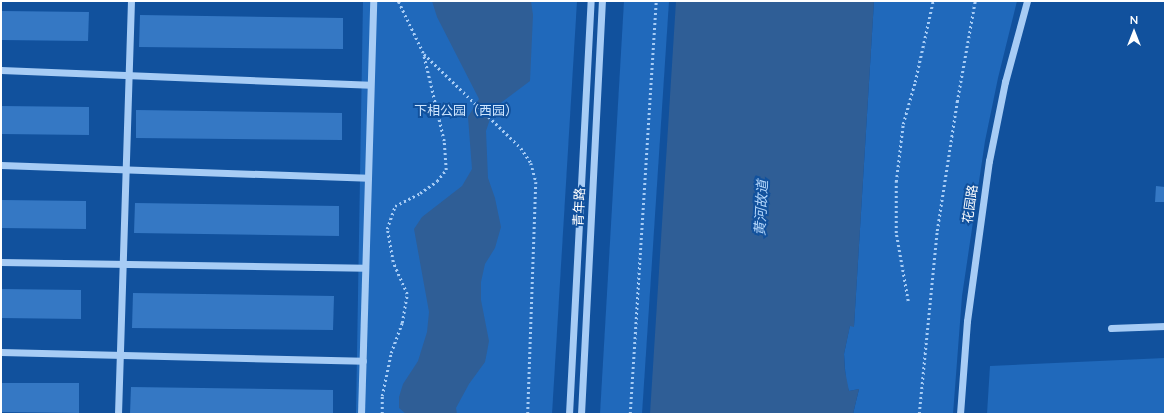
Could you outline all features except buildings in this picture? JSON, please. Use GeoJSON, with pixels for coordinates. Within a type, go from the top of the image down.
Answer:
{"type":"FeatureCollection","features":[{"type":"Feature","properties":{"kind":"street"},"geometry":{"type":"LineString","coordinates":[[118,414],[131,1]]}},
{"type":"Feature","properties":{"kind":"street"},"geometry":{"type":"LineString","coordinates":[[361,414],[373,1]]}},
{"type":"Feature","properties":{"kind":"street","name":"青年路"},"geometry":{"type":"LineString","coordinates":[[569,414],[591,1]]}},
{"type":"Feature","properties":{"kind":"street","name":"青年路"},"geometry":{"type":"LineString","coordinates":[[581,414],[602,1]]}},
{"type":"Feature","properties":{"kind":"street","name":"花园路"},"geometry":{"type":"LineString","coordinates":[[960,414],[967,321],[989,161],[1005,82],[1028,1]]}},
{"type":"Feature","properties":{"kind":"street"},"geometry":{"type":"LineString","coordinates":[[1,70],[370,85]]}},
{"type":"Feature","properties":{"kind":"street"},"geometry":{"type":"LineString","coordinates":[[1,165],[368,178]]}},
{"type":"Feature","properties":{"kind":"street"},"geometry":{"type":"LineString","coordinates":[[1,262],[365,268]]}},
{"type":"Feature","properties":{"kind":"street"},"geometry":{"type":"LineString","coordinates":[[1111,328],[1165,326]]}},
{"type":"Feature","properties":{"kind":"street"},"geometry":{"type":"LineString","coordinates":[[1,352],[363,361]]}},
{"type":"Feature","properties":{"kind":"path"},"geometry":{"type":"LineString","coordinates":[[382,414],[382,396],[391,352],[402,324],[407,294],[393,262],[388,230],[395,206],[420,193],[437,181],[446,170],[444,141],[423,53],[398,1]]}},
{"type":"Feature","properties":{"kind":"path"},"geometry":{"type":"LineString","coordinates":[[630,414],[656,1]]}},
{"type":"Feature","properties":{"kind":"path"},"geometry":{"type":"LineString","coordinates":[[908,301],[896,233],[896,182],[903,124],[915,82],[933,1]]}},
{"type":"Feature","properties":{"kind":"path"},"geometry":{"type":"LineString","coordinates":[[919,414],[937,231],[963,66],[975,1]]}},
{"type":"Feature","properties":{"kind":"path"},"geometry":{"type":"LineString","coordinates":[[423,53],[467,98],[496,122],[521,148],[531,163],[536,182],[528,414]]}},
{"type":"Feature","properties":{"kind":"green space","name":"下相公园（西园）"},"geometry":{"type":"Polygon","coordinates":[[[363,1],[577,1],[552,414],[356,414],[363,1]]]}},
{"type":"Feature","properties":{"kind":"green space"},"geometry":{"type":"Polygon","coordinates":[[[624,1],[669,1],[642,414],[600,414],[624,1]]]}},
{"type":"Feature","properties":{"kind":"green space"},"geometry":{"type":"Polygon","coordinates":[[[874,1],[1017,1],[998,78],[985,141],[962,296],[953,414],[853,414],[859,389],[849,391],[846,382],[844,354],[850,325],[854,326],[874,1]]]}},
{"type":"Feature","properties":{"kind":"green space"},"geometry":{"type":"Polygon","coordinates":[[[1165,358],[1165,414],[987,414],[990,366],[1165,358]]]}},
{"type":"Feature","properties":{"kind":"water"},"geometry":{"type":"Polygon","coordinates":[[[432,1],[531,1],[533,15],[530,81],[498,105],[490,119],[486,131],[488,178],[495,198],[501,227],[495,248],[485,264],[481,282],[481,300],[489,341],[485,362],[469,384],[456,408],[457,414],[406,414],[399,408],[399,397],[403,384],[418,361],[427,332],[429,312],[414,229],[422,217],[462,186],[472,169],[468,117],[479,99],[437,17],[432,1]]]}},
{"type":"Feature","properties":{"kind":"water","name":"黄河故道"},"geometry":{"type":"Polygon","coordinates":[[[676,1],[874,1],[854,327],[850,326],[844,354],[845,371],[849,391],[859,389],[853,414],[650,414],[676,1]]]}}]}
